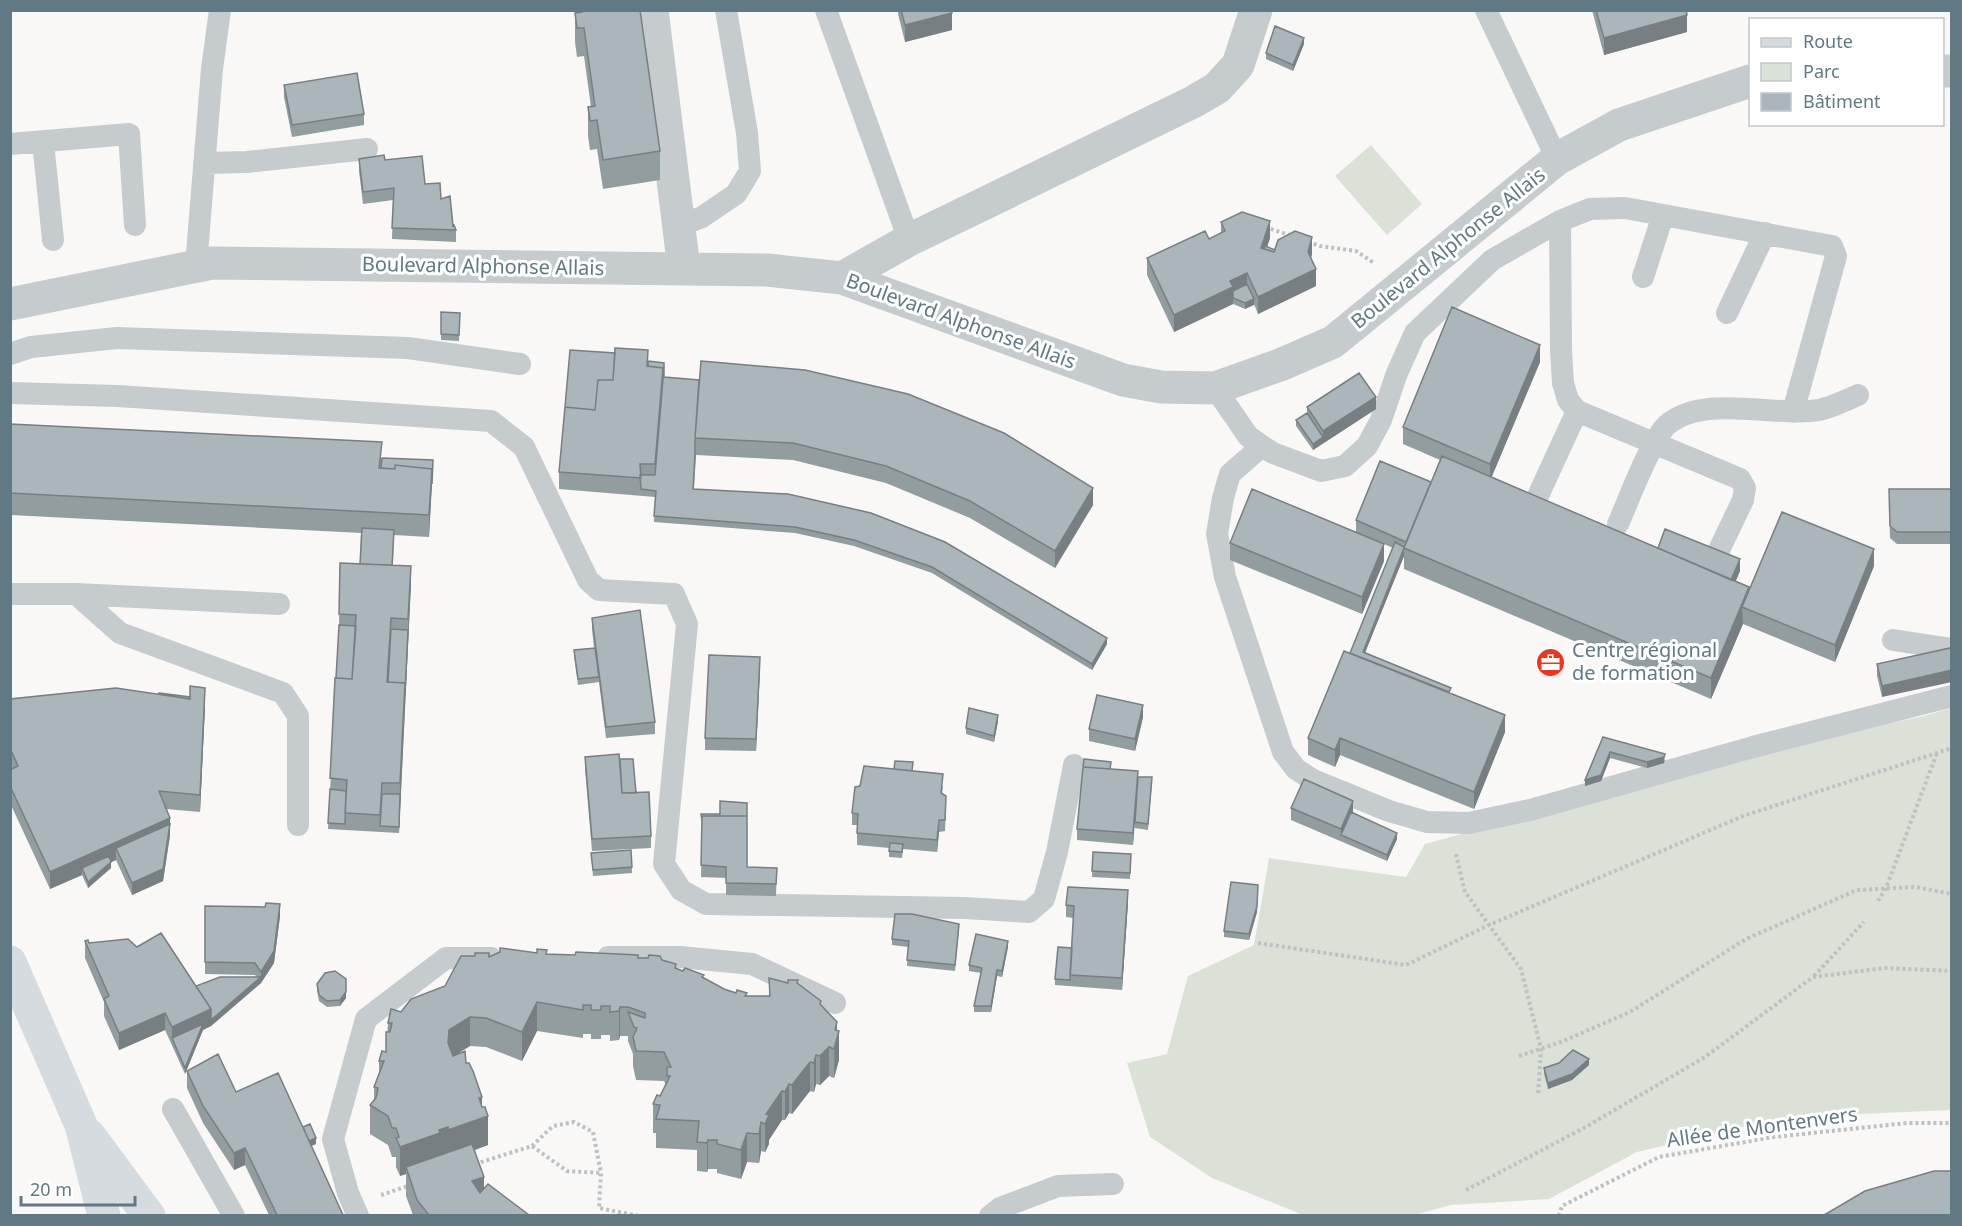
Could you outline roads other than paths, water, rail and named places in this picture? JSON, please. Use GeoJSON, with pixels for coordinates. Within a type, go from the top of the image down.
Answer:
{"type":"FeatureCollection","features":[{"type":"Feature","properties":{"kind":"main road"},"geometry":{"type":"LineString","coordinates":[[10,962],[81,1125],[104,1215]]}},
{"type":"Feature","properties":{"kind":"main road"},"geometry":{"type":"LineString","coordinates":[[81,1125],[149,1215]]}},
{"type":"Feature","properties":{"kind":"street"},"geometry":{"type":"LineString","coordinates":[[652,10],[684,269]]}},
{"type":"Feature","properties":{"kind":"street"},"geometry":{"type":"LineString","coordinates":[[842,278],[909,240],[1193,102],[1217,88],[1238,65],[1257,10]]}},
{"type":"Feature","properties":{"kind":"street","name":"Boulevard Alphonse Allais"},"geometry":{"type":"LineString","coordinates":[[10,304],[213,263],[767,270],[842,278],[1124,380],[1161,387],[1215,387],[1280,365],[1333,342],[1557,159],[1619,124],[1749,81]]}},
{"type":"Feature","properties":{"kind":"lane"},"geometry":{"type":"LineString","coordinates":[[196,266],[212,69],[220,10]]}},
{"type":"Feature","properties":{"kind":"lane"},"geometry":{"type":"LineString","coordinates":[[679,226],[702,217],[736,194],[750,171],[747,133],[726,10]]}},
{"type":"Feature","properties":{"kind":"lane"},"geometry":{"type":"LineString","coordinates":[[826,10],[909,240]]}},
{"type":"Feature","properties":{"kind":"lane"},"geometry":{"type":"LineString","coordinates":[[1486,10],[1557,159]]}},
{"type":"Feature","properties":{"kind":"lane"},"geometry":{"type":"LineString","coordinates":[[10,144],[129,134],[135,225]]}},
{"type":"Feature","properties":{"kind":"lane"},"geometry":{"type":"LineString","coordinates":[[43,142],[53,240]]}},
{"type":"Feature","properties":{"kind":"lane"},"geometry":{"type":"LineString","coordinates":[[204,163],[248,162],[367,149]]}},
{"type":"Feature","properties":{"kind":"lane"},"geometry":{"type":"LineString","coordinates":[[1215,387],[1248,436],[1273,453],[1322,471],[1345,466],[1367,446],[1381,420],[1397,373],[1415,333],[1492,260],[1560,221],[1590,209],[1625,208],[1832,246],[1836,256],[1793,412]]}},
{"type":"Feature","properties":{"kind":"lane"},"geometry":{"type":"LineString","coordinates":[[1643,277],[1663,215]]}},
{"type":"Feature","properties":{"kind":"lane"},"geometry":{"type":"LineString","coordinates":[[1560,221],[1561,350],[1563,383],[1568,400],[1577,411],[1740,479],[1745,488],[1743,500],[1720,548]]}},
{"type":"Feature","properties":{"kind":"lane"},"geometry":{"type":"LineString","coordinates":[[1727,313],[1765,233]]}},
{"type":"Feature","properties":{"kind":"lane"},"geometry":{"type":"LineString","coordinates":[[10,354],[30,347],[117,338],[408,348],[520,364]]}},
{"type":"Feature","properties":{"kind":"lane"},"geometry":{"type":"LineString","coordinates":[[10,393],[118,396],[491,422],[524,447],[588,580],[599,590],[674,594],[687,624],[664,864],[681,890],[706,904],[965,908],[1029,912],[1044,900],[1057,852],[1074,765]]}},
{"type":"Feature","properties":{"kind":"lane"},"geometry":{"type":"LineString","coordinates":[[1618,524],[1655,443],[1666,426],[1684,415],[1728,407],[1793,412],[1813,411],[1832,407],[1858,395]]}},
{"type":"Feature","properties":{"kind":"lane"},"geometry":{"type":"LineString","coordinates":[[1537,498],[1577,411]]}},
{"type":"Feature","properties":{"kind":"lane"},"geometry":{"type":"LineString","coordinates":[[1262,446],[1230,474],[1217,534],[1225,577],[1283,752],[1296,769],[1313,780],[1389,811],[1427,822],[1469,823],[1510,814],[1880,713],[1952,696]]}},
{"type":"Feature","properties":{"kind":"lane"},"geometry":{"type":"LineString","coordinates":[[10,594],[76,594],[279,604]]}},
{"type":"Feature","properties":{"kind":"lane"},"geometry":{"type":"LineString","coordinates":[[76,594],[120,633],[283,693],[298,716],[298,825]]}},
{"type":"Feature","properties":{"kind":"lane"},"geometry":{"type":"LineString","coordinates":[[1893,640],[1952,649]]}},
{"type":"Feature","properties":{"kind":"lane"},"geometry":{"type":"LineString","coordinates":[[586,957],[680,957],[752,964],[835,1003]]}},
{"type":"Feature","properties":{"kind":"lane"},"geometry":{"type":"LineString","coordinates":[[355,1210],[333,1139],[366,1019],[446,958],[516,958]]}},
{"type":"Feature","properties":{"kind":"lane"},"geometry":{"type":"LineString","coordinates":[[173,1109],[234,1215]]}},
{"type":"Feature","properties":{"kind":"lane"},"geometry":{"type":"LineString","coordinates":[[990,1215],[1000,1208],[1058,1186],[1113,1184]]}},
{"type":"Feature","properties":{"kind":"place","name":"Centre régional de formation"},"geometry":{"type":"Point","coordinates":[1551,662]}}]}
